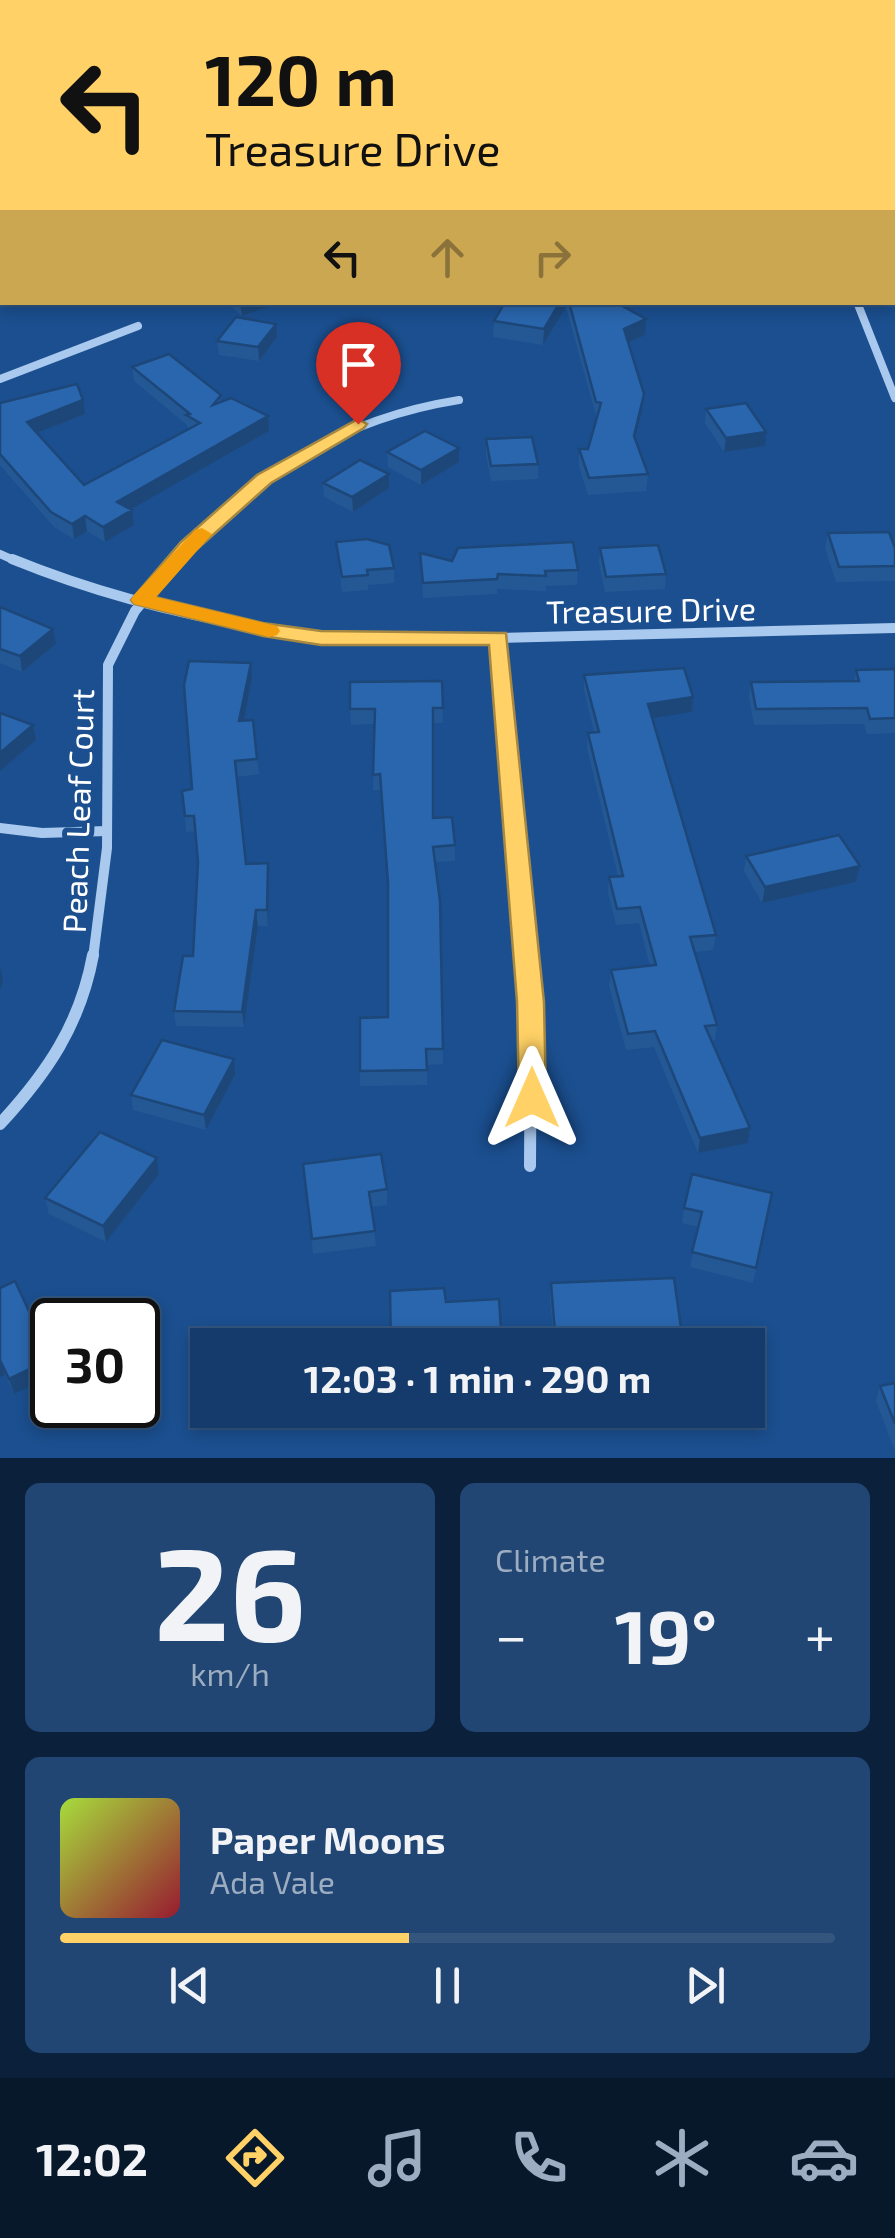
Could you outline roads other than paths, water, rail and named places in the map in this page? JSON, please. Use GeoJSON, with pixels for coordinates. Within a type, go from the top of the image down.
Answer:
{"type":"FeatureCollection","features":[{"type":"Feature","properties":{"kind":"street"},"geometry":{"type":"LineString","coordinates":[[858,305],[895,398]]}},
{"type":"Feature","properties":{"kind":"street"},"geometry":{"type":"LineString","coordinates":[[0,379],[138,326]]}},
{"type":"Feature","properties":{"kind":"street","name":"Peach Leaf Court"},"geometry":{"type":"LineString","coordinates":[[0,1124],[20,1107],[73,1023],[94,966],[103,912],[108,665],[116,639],[142,600],[224,512],[306,451],[393,411],[459,400]]}},
{"type":"Feature","properties":{"kind":"street","name":"Treasure Drive"},"geometry":{"type":"LineString","coordinates":[[0,554],[81,585],[224,622],[321,638],[499,638],[895,628]]}},
{"type":"Feature","properties":{"kind":"street"},"geometry":{"type":"LineString","coordinates":[[499,638],[531,1002],[530,1166]]}},
{"type":"Feature","properties":{"kind":"street"},"geometry":{"type":"LineString","coordinates":[[0,828],[42,833],[106,831]]}}]}
